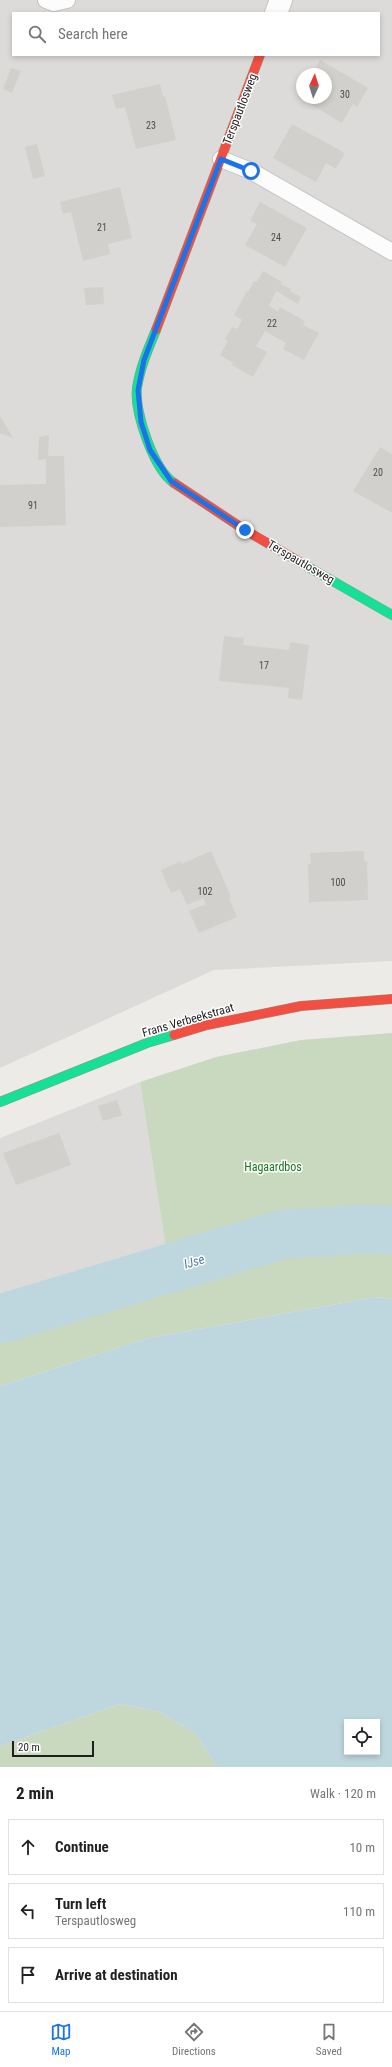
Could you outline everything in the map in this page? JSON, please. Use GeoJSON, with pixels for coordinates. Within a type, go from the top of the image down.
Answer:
{"type":"FeatureCollection","features":[{"type":"Feature","properties":{"kind":"street"},"geometry":{"type":"LineString","coordinates":[[276,12],[281,0]]}},
{"type":"Feature","properties":{"kind":"street","name":"Terspautlosweg"},"geometry":{"type":"LineString","coordinates":[[260,56],[144,360],[138,390],[141,422],[150,450],[171,481],[245,530],[392,615]]}},
{"type":"Feature","properties":{"kind":"street","name":"Frans Verbeekstraat"},"geometry":{"type":"LineString","coordinates":[[0,1102],[147,1043],[208,1025],[302,1006],[392,999]]}},
{"type":"Feature","properties":{"kind":"lane"},"geometry":{"type":"LineString","coordinates":[[46,0],[54,3],[66,0]]}},
{"type":"Feature","properties":{"kind":"lane"},"geometry":{"type":"LineString","coordinates":[[221,159],[251,171],[392,252]]}},
{"type":"Feature","properties":{"kind":"shaded area"},"geometry":{"type":"Polygon","coordinates":[[[0,0],[392,0],[392,961],[214,970],[0,1068],[0,0]]]}},
{"type":"Feature","properties":{"kind":"shaded area"},"geometry":{"type":"Polygon","coordinates":[[[140,1082],[169,1268],[0,1319],[0,1138],[140,1082]]]}},
{"type":"Feature","properties":{"kind":"green space","name":"Hagaardbos"},"geometry":{"type":"Polygon","coordinates":[[[392,1033],[392,1299],[376,1297],[149,1338],[0,1386],[0,1319],[169,1268],[140,1082],[216,1057],[301,1040],[392,1033]]]}},
{"type":"Feature","properties":{"kind":"green space"},"geometry":{"type":"Polygon","coordinates":[[[121,1704],[160,1712],[196,1734],[217,1767],[0,1767],[0,1746],[121,1704]]]}},
{"type":"Feature","properties":{"kind":"water"},"geometry":{"type":"Polygon","coordinates":[[[376,1297],[392,1299],[392,1767],[217,1767],[196,1734],[160,1712],[121,1704],[0,1746],[0,1386],[149,1338],[376,1297]]]}},
{"type":"Feature","properties":{"kind":"building"},"geometry":{"type":"Polygon","coordinates":[[[320,60],[368,88],[357,107],[353,104],[342,123],[310,104],[332,104],[332,68],[315,68],[320,60]]]}},
{"type":"Feature","properties":{"kind":"building"},"geometry":{"type":"Polygon","coordinates":[[[11,68],[21,71],[12,93],[3,89],[11,68]]]}},
{"type":"Feature","properties":{"kind":"building"},"geometry":{"type":"Polygon","coordinates":[[[160,84],[163,97],[165,96],[176,140],[136,149],[125,107],[116,109],[112,95],[160,84]]]}},
{"type":"Feature","properties":{"kind":"building"},"geometry":{"type":"Polygon","coordinates":[[[292,124],[345,153],[336,169],[326,163],[316,182],[273,158],[292,124]]]}},
{"type":"Feature","properties":{"kind":"building"},"geometry":{"type":"Polygon","coordinates":[[[37,144],[45,176],[33,179],[25,147],[37,144]]]}},
{"type":"Feature","properties":{"kind":"building"},"geometry":{"type":"Polygon","coordinates":[[[120,187],[132,238],[108,244],[110,254],[83,261],[71,212],[63,214],[60,202],[120,187]]]}},
{"type":"Feature","properties":{"kind":"building"},"geometry":{"type":"Polygon","coordinates":[[[260,202],[307,228],[285,267],[245,245],[257,224],[250,221],[260,202]]]}},
{"type":"Feature","properties":{"kind":"building"},"geometry":{"type":"Polygon","coordinates":[[[263,271],[282,282],[281,284],[291,289],[290,291],[301,297],[298,304],[276,291],[269,306],[278,311],[280,307],[305,321],[303,325],[319,333],[304,360],[283,349],[286,343],[265,331],[256,346],[267,352],[253,377],[232,365],[233,363],[220,355],[228,341],[225,339],[232,327],[237,329],[242,320],[234,315],[247,291],[248,292],[254,281],[257,282],[263,271]]]}},
{"type":"Feature","properties":{"kind":"building"},"geometry":{"type":"Polygon","coordinates":[[[103,287],[104,304],[86,305],[84,288],[103,287]]]}},
{"type":"Feature","properties":{"kind":"building"},"geometry":{"type":"Polygon","coordinates":[[[0,415],[13,438],[0,433],[0,415]]]}},
{"type":"Feature","properties":{"kind":"building"},"geometry":{"type":"Polygon","coordinates":[[[49,435],[48,456],[64,456],[66,525],[0,527],[0,485],[46,484],[46,459],[38,460],[39,437],[49,435]]]}},
{"type":"Feature","properties":{"kind":"building"},"geometry":{"type":"Polygon","coordinates":[[[380,447],[392,454],[392,513],[353,491],[380,447]]]}},
{"type":"Feature","properties":{"kind":"building"},"geometry":{"type":"Polygon","coordinates":[[[224,636],[244,638],[243,645],[289,650],[290,642],[309,645],[302,700],[288,698],[289,688],[219,681],[224,636]]]}},
{"type":"Feature","properties":{"kind":"building"},"geometry":{"type":"Polygon","coordinates":[[[211,851],[231,897],[229,898],[237,917],[199,933],[189,911],[206,904],[203,898],[187,905],[180,889],[171,893],[161,870],[181,861],[181,864],[211,851]]]}},
{"type":"Feature","properties":{"kind":"building"},"geometry":{"type":"Polygon","coordinates":[[[364,851],[364,861],[367,862],[368,900],[309,902],[308,864],[311,864],[310,853],[364,851]]]}},
{"type":"Feature","properties":{"kind":"building"},"geometry":{"type":"Polygon","coordinates":[[[117,1100],[122,1115],[103,1121],[98,1106],[117,1100]]]}},
{"type":"Feature","properties":{"kind":"building"},"geometry":{"type":"Polygon","coordinates":[[[59,1133],[71,1165],[16,1185],[3,1153],[59,1133]]]}},
{"type":"Feature","properties":{"kind":"waterway","name":"IJse"},"geometry":{"type":"LineString","coordinates":[[0,1319],[284,1234],[367,1229],[392,1230]]}},
{"type":"Feature","properties":{"kind":"traffic: fast"},"geometry":{"type":"LineString","coordinates":[[156,330],[140,373],[137,398],[142,425],[153,454],[159,466],[174,483]]}},
{"type":"Feature","properties":{"kind":"traffic: fast"},"geometry":{"type":"LineString","coordinates":[[303,564],[392,615]]}},
{"type":"Feature","properties":{"kind":"traffic: fast"},"geometry":{"type":"LineString","coordinates":[[0,1102],[147,1043],[174,1035]]}},
{"type":"Feature","properties":{"kind":"traffic: jam"},"geometry":{"type":"LineString","coordinates":[[156,330],[260,56]]}},
{"type":"Feature","properties":{"kind":"traffic: jam"},"geometry":{"type":"LineString","coordinates":[[174,483],[245,530],[303,564]]}},
{"type":"Feature","properties":{"kind":"traffic: jam"},"geometry":{"type":"LineString","coordinates":[[174,1035],[207,1025],[301,1006],[392,999]]}},
{"type":"Feature","properties":{"kind":"route"},"geometry":{"type":"LineString","coordinates":[[245,530],[171,481],[150,450],[141,422],[138,390],[144,360],[221,159],[251,171]]}}]}
